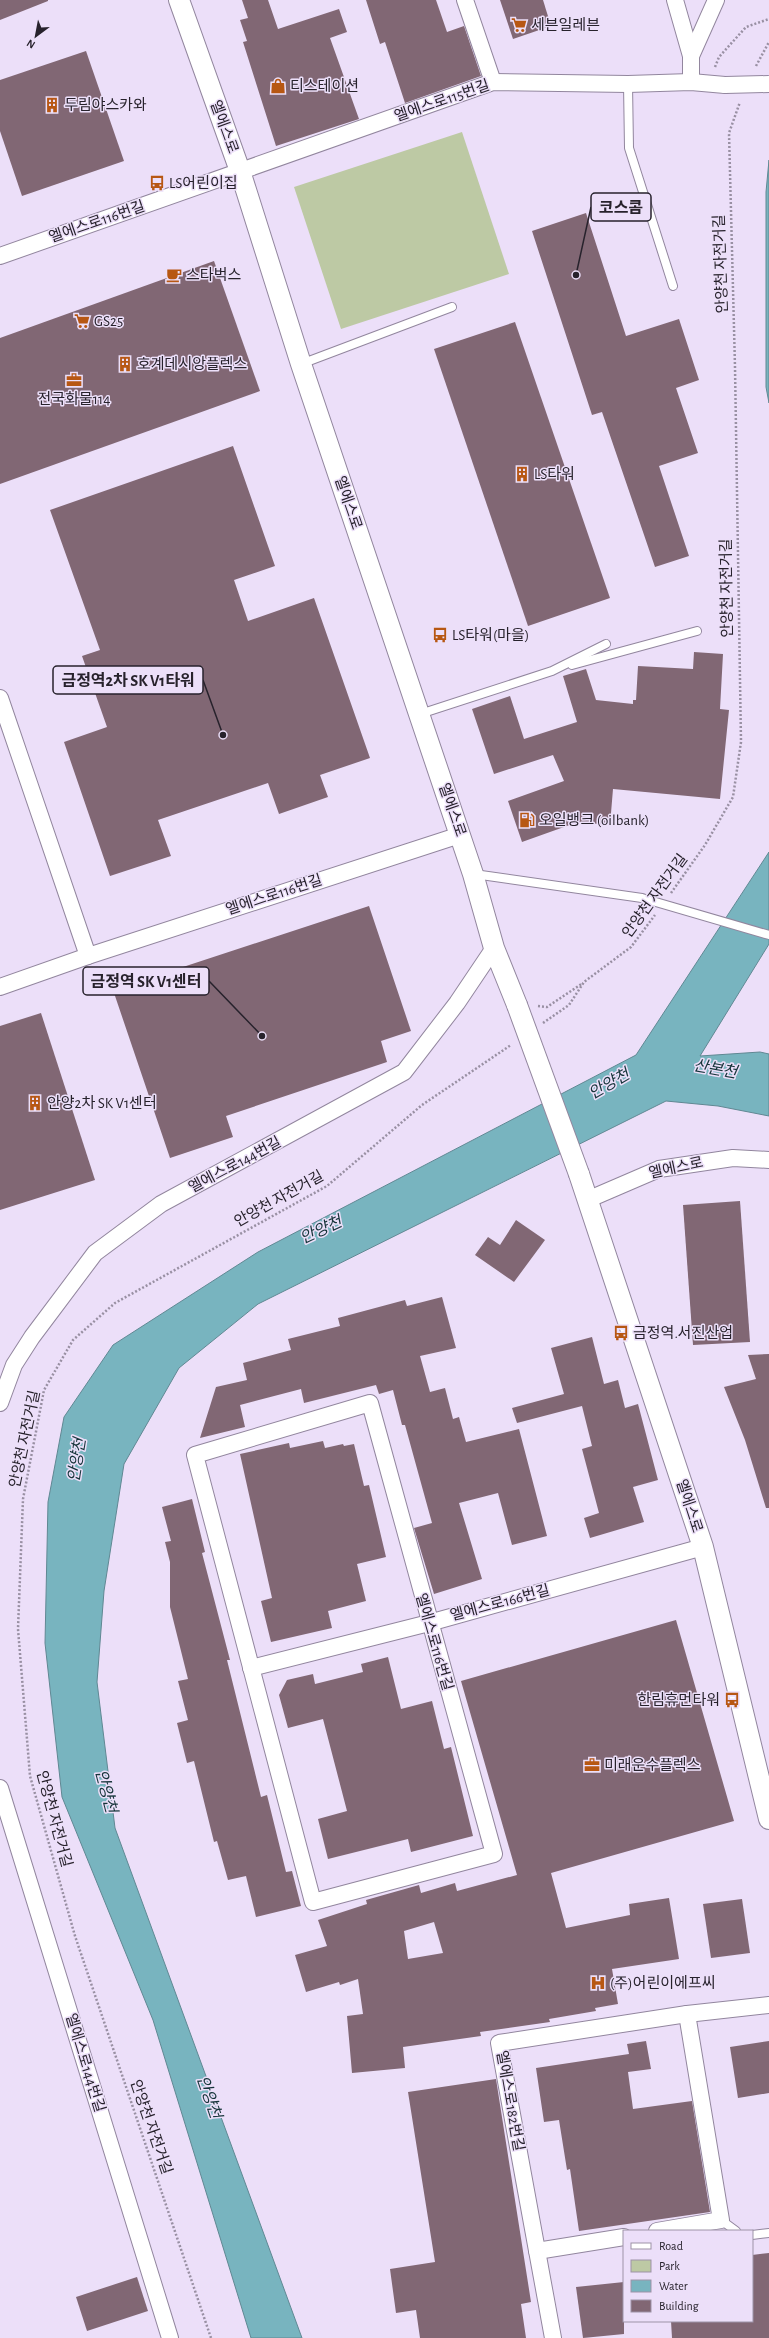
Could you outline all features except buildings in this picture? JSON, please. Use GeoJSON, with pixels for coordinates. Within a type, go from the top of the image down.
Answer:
{"type":"FeatureCollection","features":[{"type":"Feature","properties":{"kind":"street","name":"엘에스로"},"geometry":{"type":"LineString","coordinates":[[179,0],[240,171],[301,364],[473,874],[494,948],[517,1005],[579,1174],[703,1547],[769,1819]]}},
{"type":"Feature","properties":{"kind":"street"},"geometry":{"type":"LineString","coordinates":[[465,0],[494,82]]}},
{"type":"Feature","properties":{"kind":"street"},"geometry":{"type":"LineString","coordinates":[[675,0],[691,56],[691,82]]}},
{"type":"Feature","properties":{"kind":"street"},"geometry":{"type":"LineString","coordinates":[[691,56],[716,0]]}},
{"type":"Feature","properties":{"kind":"street","name":"엘에스로115번길"},"geometry":{"type":"LineString","coordinates":[[240,171],[494,82],[628,84],[691,82],[717,84],[769,84]]}},
{"type":"Feature","properties":{"kind":"street","name":"엘에스로116번길"},"geometry":{"type":"LineString","coordinates":[[0,256],[240,171]]}},
{"type":"Feature","properties":{"kind":"street"},"geometry":{"type":"LineString","coordinates":[[0,698],[88,956]]}},
{"type":"Feature","properties":{"kind":"street","name":"엘에스로116번길"},"geometry":{"type":"LineString","coordinates":[[0,987],[88,956],[460,835]]}},
{"type":"Feature","properties":{"kind":"street","name":"엘에스로144번길"},"geometry":{"type":"LineString","coordinates":[[0,1403],[14,1365],[32,1337],[95,1253],[160,1204],[404,1072],[457,1003],[494,948]]}},
{"type":"Feature","properties":{"kind":"street","name":"엘에스로"},"geometry":{"type":"LineString","coordinates":[[588,1200],[659,1169],[733,1158],[769,1160]]}},
{"type":"Feature","properties":{"kind":"street","name":"엘에스로116번길"},"geometry":{"type":"LineString","coordinates":[[370,1403],[429,1623],[494,1854],[314,1902],[251,1668],[195,1455],[370,1403]]}},
{"type":"Feature","properties":{"kind":"street","name":"엘에스로166번길"},"geometry":{"type":"LineString","coordinates":[[251,1668],[429,1623],[703,1547]]}},
{"type":"Feature","properties":{"kind":"street","name":"엘에스로144번길"},"geometry":{"type":"LineString","coordinates":[[0,1788],[170,2338]]}},
{"type":"Feature","properties":{"kind":"street","name":"엘에스로182번길"},"geometry":{"type":"LineString","coordinates":[[553,2338],[499,2043],[687,2014],[769,2005]]}},
{"type":"Feature","properties":{"kind":"street"},"geometry":{"type":"LineString","coordinates":[[663,2230],[721,2220],[687,2014]]}},
{"type":"Feature","properties":{"kind":"street"},"geometry":{"type":"LineString","coordinates":[[537,2252],[623,2237]]}},
{"type":"Feature","properties":{"kind":"lane"},"geometry":{"type":"LineString","coordinates":[[628,84],[629,148],[673,286]]}},
{"type":"Feature","properties":{"kind":"lane"},"geometry":{"type":"LineString","coordinates":[[301,364],[452,307]]}},
{"type":"Feature","properties":{"kind":"lane"},"geometry":{"type":"LineString","coordinates":[[419,714],[552,671],[697,631]]}},
{"type":"Feature","properties":{"kind":"lane"},"geometry":{"type":"LineString","coordinates":[[552,671],[606,644]]}},
{"type":"Feature","properties":{"kind":"lane"},"geometry":{"type":"LineString","coordinates":[[473,874],[642,898],[769,935]]}},
{"type":"Feature","properties":{"kind":"lane"},"geometry":{"type":"LineString","coordinates":[[721,2220],[735,2230]]}},
{"type":"Feature","properties":{"kind":"lane"},"geometry":{"type":"LineString","coordinates":[[753,2236],[769,2233]]}},
{"type":"Feature","properties":{"kind":"path"},"geometry":{"type":"LineString","coordinates":[[717,84],[719,57],[746,27],[769,19]]}},
{"type":"Feature","properties":{"kind":"path"},"geometry":{"type":"LineString","coordinates":[[755,67],[769,42]]}},
{"type":"Feature","properties":{"kind":"path","name":"안양천 자전거길"},"geometry":{"type":"LineString","coordinates":[[670,895],[705,845],[733,797],[741,742],[735,367],[728,133],[741,100]]}},
{"type":"Feature","properties":{"kind":"path","name":"안양천 자전거길"},"geometry":{"type":"LineString","coordinates":[[537,1027],[569,1005],[584,982],[632,947],[656,914]]}},
{"type":"Feature","properties":{"kind":"path"},"geometry":{"type":"LineString","coordinates":[[517,1005],[547,1007],[584,982]]}},
{"type":"Feature","properties":{"kind":"path","name":"안양천 자전거길"},"geometry":{"type":"LineString","coordinates":[[210,2338],[75,1936],[30,1776],[18,1629],[23,1499],[44,1390],[72,1340],[115,1303],[327,1186],[422,1105],[518,1040]]}},
{"type":"Feature","properties":{"kind":"green space"},"geometry":{"type":"Polygon","coordinates":[[[462,132],[509,274],[341,329],[294,187],[462,132]]]}},
{"type":"Feature","properties":{"kind":"water"},"geometry":{"type":"Polygon","coordinates":[[[769,160],[769,403],[766,387],[766,192],[769,160]]]}},
{"type":"Feature","properties":{"kind":"water"},"geometry":{"type":"Polygon","coordinates":[[[769,852],[769,944],[700,1056],[760,1052],[769,1054],[769,1116],[718,1106],[666,1101],[258,1304],[179,1368],[124,1464],[104,1591],[97,1682],[115,1828],[302,2338],[251,2338],[153,2020],[62,1797],[45,1643],[48,1502],[64,1417],[113,1345],[258,1252],[636,1055],[769,852]]]}},
{"type":"Feature","properties":{"kind":"place","name":"세븐일레븐"},"geometry":{"type":"Point","coordinates":[519,25]}},
{"type":"Feature","properties":{"kind":"place","name":"티스테이션"},"geometry":{"type":"Point","coordinates":[278,86]}},
{"type":"Feature","properties":{"kind":"place","name":"두림야스카와"},"geometry":{"type":"Point","coordinates":[52,105]}},
{"type":"Feature","properties":{"kind":"place","name":"LS어린이집"},"geometry":{"type":"Point","coordinates":[157,183]}},
{"type":"Feature","properties":{"kind":"place","name":"스타벅스"},"geometry":{"type":"Point","coordinates":[174,275]}},
{"type":"Feature","properties":{"kind":"place","name":"코스콤"},"geometry":{"type":"Point","coordinates":[576,275]}},
{"type":"Feature","properties":{"kind":"place","name":"GS25"},"geometry":{"type":"Point","coordinates":[82,321]}},
{"type":"Feature","properties":{"kind":"place","name":"호계데시앙플렉스"},"geometry":{"type":"Point","coordinates":[125,364]}},
{"type":"Feature","properties":{"kind":"place","name":"전국화물114"},"geometry":{"type":"Point","coordinates":[74,380]}},
{"type":"Feature","properties":{"kind":"place","name":"LS타워"},"geometry":{"type":"Point","coordinates":[522,474]}},
{"type":"Feature","properties":{"kind":"place","name":"LS타워(마을)"},"geometry":{"type":"Point","coordinates":[440,635]}},
{"type":"Feature","properties":{"kind":"place","name":"금정역2차 SK V1타워"},"geometry":{"type":"Point","coordinates":[223,735]}},
{"type":"Feature","properties":{"kind":"place","name":"오일뱅크 (oilbank)"},"geometry":{"type":"Point","coordinates":[527,820]}},
{"type":"Feature","properties":{"kind":"place","name":"금정역 SK V1센터"},"geometry":{"type":"Point","coordinates":[262,1036]}},
{"type":"Feature","properties":{"kind":"place","name":"안양2차 SK V1센터"},"geometry":{"type":"Point","coordinates":[35,1103]}},
{"type":"Feature","properties":{"kind":"place","name":"금정역.서진산업"},"geometry":{"type":"Point","coordinates":[621,1333]}},
{"type":"Feature","properties":{"kind":"place","name":"한림휴먼타워"},"geometry":{"type":"Point","coordinates":[732,1700]}},
{"type":"Feature","properties":{"kind":"place","name":"미래운수플렉스"},"geometry":{"type":"Point","coordinates":[592,1765]}},
{"type":"Feature","properties":{"kind":"place","name":"(주)어린이에프씨"},"geometry":{"type":"Point","coordinates":[598,1983]}},
{"type":"Feature","properties":{"kind":"water label","name":"산본천"},"geometry":{"type":"Point","coordinates":[715,1069]}},
{"type":"Feature","properties":{"kind":"water label","name":"안양천"},"geometry":{"type":"Point","coordinates":[609,1084]}},
{"type":"Feature","properties":{"kind":"water label","name":"안양천"},"geometry":{"type":"Point","coordinates":[321,1230]}},
{"type":"Feature","properties":{"kind":"water label","name":"안양천"},"geometry":{"type":"Point","coordinates":[77,1460]}},
{"type":"Feature","properties":{"kind":"water label","name":"안양천"},"geometry":{"type":"Point","coordinates":[106,1791]}},
{"type":"Feature","properties":{"kind":"water label","name":"안양천"},"geometry":{"type":"Point","coordinates":[209,2097]}}]}
